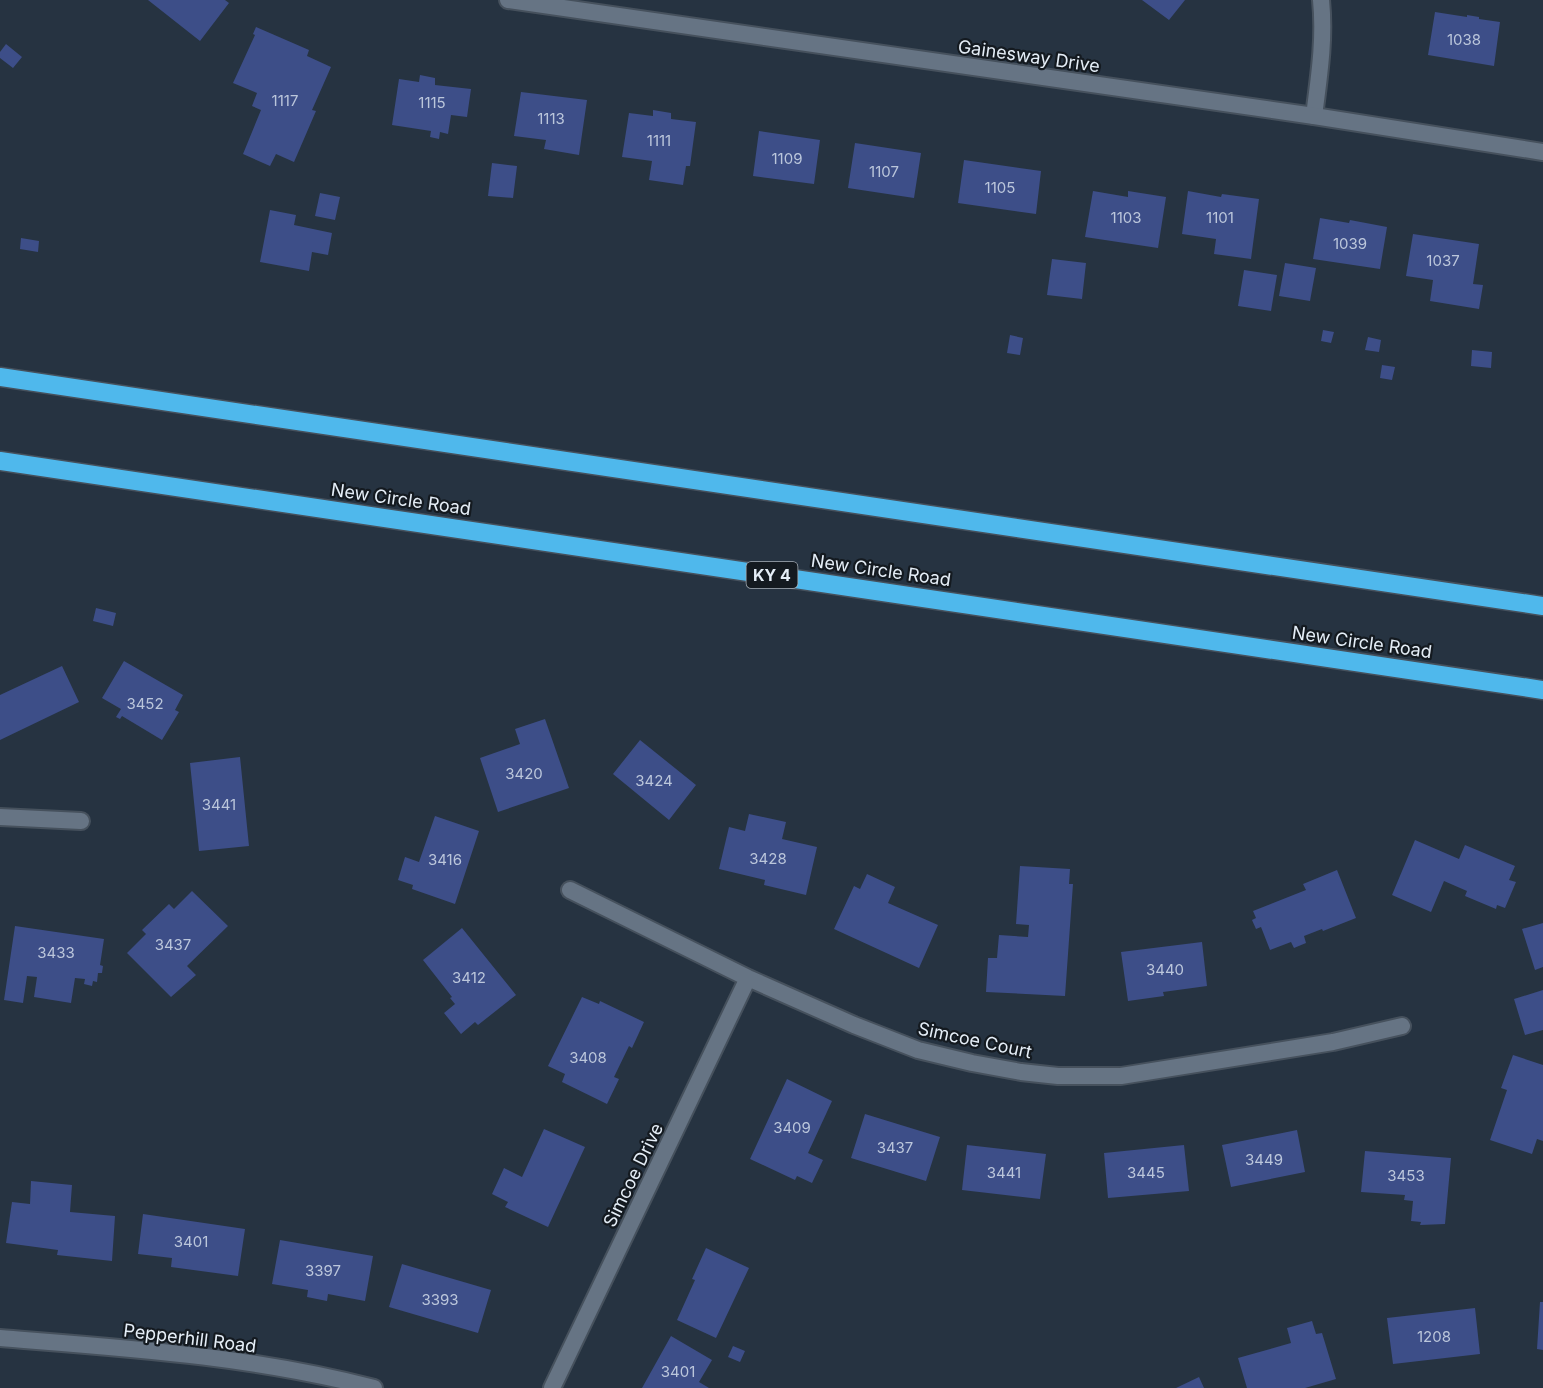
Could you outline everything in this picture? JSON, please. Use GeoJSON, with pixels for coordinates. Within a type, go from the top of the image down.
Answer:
{"type":"FeatureCollection","features":[{"type":"Feature","properties":{"kind":"highway"},"geometry":{"type":"LineString","coordinates":[[0,377],[1543,606]]}},
{"type":"Feature","properties":{"kind":"highway","name":"New Circle Road"},"geometry":{"type":"LineString","coordinates":[[0,461],[1543,690]]}},
{"type":"Feature","properties":{"kind":"street","name":"Gainesway Drive"},"geometry":{"type":"LineString","coordinates":[[508,0],[1314,116],[1543,152]]}},
{"type":"Feature","properties":{"kind":"street"},"geometry":{"type":"LineString","coordinates":[[1314,116],[1323,51],[1321,0]]}},
{"type":"Feature","properties":{"kind":"street"},"geometry":{"type":"LineString","coordinates":[[0,817],[81,821]]}},
{"type":"Feature","properties":{"kind":"street","name":"Simcoe Court"},"geometry":{"type":"LineString","coordinates":[[570,890],[748,978],[854,1025],[918,1050],[1020,1072],[1058,1076],[1121,1076],[1333,1042],[1402,1026]]}},
{"type":"Feature","properties":{"kind":"street","name":"Simcoe Drive"},"geometry":{"type":"LineString","coordinates":[[552,1388],[748,978]]}},
{"type":"Feature","properties":{"kind":"street","name":"Pepperhill Road"},"geometry":{"type":"LineString","coordinates":[[0,1338],[221,1359],[374,1388]]}},
{"type":"Feature","properties":{"kind":"building"},"geometry":{"type":"Polygon","coordinates":[[[148,0],[225,0],[229,3],[200,41],[148,0]]]}},
{"type":"Feature","properties":{"kind":"building"},"geometry":{"type":"Polygon","coordinates":[[[1142,0],[1185,0],[1169,20],[1142,0]]]}},
{"type":"Feature","properties":{"kind":"building"},"geometry":{"type":"Polygon","coordinates":[[[1435,12],[1467,17],[1467,15],[1500,22],[1494,66],[1428,55],[1435,12]]]}},
{"type":"Feature","properties":{"kind":"building"},"geometry":{"type":"Polygon","coordinates":[[[256,27],[309,50],[307,56],[331,67],[312,110],[316,111],[294,162],[276,154],[270,166],[243,154],[261,110],[252,106],[257,93],[233,83],[255,35],[253,34],[256,27]]]}},
{"type":"Feature","properties":{"kind":"building"},"geometry":{"type":"Polygon","coordinates":[[[6,44],[22,57],[13,68],[0,58],[0,52],[6,44]]]}},
{"type":"Feature","properties":{"kind":"building"},"geometry":{"type":"Polygon","coordinates":[[[420,75],[435,78],[435,85],[471,89],[467,117],[451,115],[448,134],[440,132],[439,139],[430,137],[431,131],[392,125],[399,79],[419,82],[420,75]]]}},
{"type":"Feature","properties":{"kind":"building"},"geometry":{"type":"Polygon","coordinates":[[[521,92],[587,100],[579,155],[544,149],[546,140],[514,136],[521,92]]]}},
{"type":"Feature","properties":{"kind":"building"},"geometry":{"type":"Polygon","coordinates":[[[653,110],[671,113],[671,119],[696,122],[690,166],[686,166],[683,185],[649,180],[652,161],[622,157],[629,113],[653,116],[653,110]]]}},
{"type":"Feature","properties":{"kind":"building"},"geometry":{"type":"Polygon","coordinates":[[[759,131],[820,140],[814,184],[753,176],[759,131]]]}},
{"type":"Feature","properties":{"kind":"building"},"geometry":{"type":"Polygon","coordinates":[[[855,143],[921,153],[914,198],[848,188],[855,143]]]}},
{"type":"Feature","properties":{"kind":"building"},"geometry":{"type":"Polygon","coordinates":[[[964,160],[1041,171],[1036,214],[958,203],[964,160]]]}},
{"type":"Feature","properties":{"kind":"building"},"geometry":{"type":"Polygon","coordinates":[[[492,163],[517,166],[513,198],[488,196],[492,163]]]}},
{"type":"Feature","properties":{"kind":"building"},"geometry":{"type":"Polygon","coordinates":[[[1093,191],[1128,197],[1128,191],[1166,197],[1158,248],[1085,237],[1093,191]]]}},
{"type":"Feature","properties":{"kind":"building"},"geometry":{"type":"Polygon","coordinates":[[[1188,191],[1221,197],[1222,194],[1259,199],[1251,259],[1214,254],[1216,239],[1182,234],[1188,191]]]}},
{"type":"Feature","properties":{"kind":"building"},"geometry":{"type":"Polygon","coordinates":[[[320,193],[340,197],[335,220],[315,216],[320,193]]]}},
{"type":"Feature","properties":{"kind":"building"},"geometry":{"type":"Polygon","coordinates":[[[270,210],[296,215],[294,225],[332,233],[328,255],[312,252],[309,271],[260,262],[270,210]]]}},
{"type":"Feature","properties":{"kind":"building"},"geometry":{"type":"Polygon","coordinates":[[[1320,218],[1349,223],[1350,220],[1387,227],[1380,269],[1313,259],[1320,218]]]}},
{"type":"Feature","properties":{"kind":"building"},"geometry":{"type":"Polygon","coordinates":[[[1413,234],[1479,244],[1473,284],[1483,285],[1479,309],[1430,301],[1433,280],[1406,276],[1413,234]]]}},
{"type":"Feature","properties":{"kind":"building"},"geometry":{"type":"Polygon","coordinates":[[[21,238],[39,241],[38,252],[20,249],[21,238]]]}},
{"type":"Feature","properties":{"kind":"building"},"geometry":{"type":"Polygon","coordinates":[[[1052,259],[1086,263],[1082,299],[1047,295],[1052,259]]]}},
{"type":"Feature","properties":{"kind":"building"},"geometry":{"type":"Polygon","coordinates":[[[1285,263],[1316,268],[1310,301],[1279,296],[1285,263]]]}},
{"type":"Feature","properties":{"kind":"building"},"geometry":{"type":"Polygon","coordinates":[[[1244,270],[1277,275],[1271,311],[1238,306],[1244,270]]]}},
{"type":"Feature","properties":{"kind":"building"},"geometry":{"type":"Polygon","coordinates":[[[1323,330],[1334,332],[1331,343],[1321,341],[1323,330]]]}},
{"type":"Feature","properties":{"kind":"building"},"geometry":{"type":"Polygon","coordinates":[[[1010,335],[1023,338],[1020,355],[1007,353],[1010,335]]]}},
{"type":"Feature","properties":{"kind":"building"},"geometry":{"type":"Polygon","coordinates":[[[1368,337],[1381,340],[1379,352],[1365,350],[1368,337]]]}},
{"type":"Feature","properties":{"kind":"building"},"geometry":{"type":"Polygon","coordinates":[[[1472,350],[1492,352],[1491,368],[1471,366],[1472,350]]]}},
{"type":"Feature","properties":{"kind":"building"},"geometry":{"type":"Polygon","coordinates":[[[1382,365],[1395,367],[1392,380],[1380,378],[1382,365]]]}},
{"type":"Feature","properties":{"kind":"building"},"geometry":{"type":"Polygon","coordinates":[[[96,608],[116,613],[113,626],[93,621],[96,608]]]}},
{"type":"Feature","properties":{"kind":"building"},"geometry":{"type":"Polygon","coordinates":[[[124,661],[183,695],[175,710],[179,712],[162,740],[122,716],[120,719],[116,717],[121,709],[102,698],[124,661]]]}},
{"type":"Feature","properties":{"kind":"building"},"geometry":{"type":"Polygon","coordinates":[[[62,666],[79,702],[0,740],[0,695],[62,666]]]}},
{"type":"Feature","properties":{"kind":"building"},"geometry":{"type":"Polygon","coordinates":[[[545,719],[569,788],[498,812],[480,758],[520,744],[515,729],[545,719]]]}},
{"type":"Feature","properties":{"kind":"building"},"geometry":{"type":"Polygon","coordinates":[[[640,740],[696,785],[669,820],[613,774],[640,740]]]}},
{"type":"Feature","properties":{"kind":"building"},"geometry":{"type":"Polygon","coordinates":[[[240,757],[249,846],[199,851],[190,763],[240,757]]]}},
{"type":"Feature","properties":{"kind":"building"},"geometry":{"type":"Polygon","coordinates":[[[749,814],[786,822],[782,839],[817,847],[806,895],[764,885],[765,880],[719,869],[729,827],[745,831],[749,814]]]}},
{"type":"Feature","properties":{"kind":"building"},"geometry":{"type":"Polygon","coordinates":[[[435,816],[479,831],[455,904],[412,889],[413,885],[398,880],[405,857],[419,862],[435,816]]]}},
{"type":"Feature","properties":{"kind":"building"},"geometry":{"type":"Polygon","coordinates":[[[1415,840],[1459,859],[1465,845],[1515,866],[1509,880],[1516,882],[1505,908],[1497,905],[1496,909],[1465,896],[1467,891],[1444,881],[1431,912],[1392,895],[1415,840]]]}},
{"type":"Feature","properties":{"kind":"building"},"geometry":{"type":"Polygon","coordinates":[[[1020,866],[1070,869],[1069,884],[1073,884],[1065,996],[986,992],[988,958],[997,958],[999,935],[1028,937],[1029,925],[1016,924],[1020,866]]]}},
{"type":"Feature","properties":{"kind":"building"},"geometry":{"type":"Polygon","coordinates":[[[1337,870],[1356,918],[1304,936],[1306,943],[1294,948],[1291,942],[1270,950],[1261,927],[1256,929],[1252,920],[1256,918],[1253,911],[1306,890],[1303,884],[1337,870]]]}},
{"type":"Feature","properties":{"kind":"building"},"geometry":{"type":"Polygon","coordinates":[[[867,874],[895,887],[888,903],[938,925],[919,968],[834,929],[854,886],[860,889],[867,874]]]}},
{"type":"Feature","properties":{"kind":"building"},"geometry":{"type":"Polygon","coordinates":[[[192,891],[228,926],[187,966],[196,975],[171,997],[127,953],[146,934],[142,930],[169,904],[174,909],[192,891]]]}},
{"type":"Feature","properties":{"kind":"building"},"geometry":{"type":"Polygon","coordinates":[[[1543,923],[1543,967],[1535,970],[1522,929],[1543,923]]]}},
{"type":"Feature","properties":{"kind":"building"},"geometry":{"type":"Polygon","coordinates":[[[15,926],[104,939],[100,965],[103,966],[102,973],[98,973],[97,982],[93,981],[92,986],[84,984],[85,979],[75,978],[71,1003],[34,997],[37,977],[27,976],[23,1003],[4,1000],[15,926]]]}},
{"type":"Feature","properties":{"kind":"building"},"geometry":{"type":"Polygon","coordinates":[[[462,928],[516,995],[478,1025],[475,1022],[461,1034],[444,1013],[455,1004],[450,998],[452,997],[423,960],[462,928]]]}},
{"type":"Feature","properties":{"kind":"building"},"geometry":{"type":"Polygon","coordinates":[[[1202,942],[1207,986],[1163,992],[1164,996],[1128,1001],[1121,952],[1202,942]]]}},
{"type":"Feature","properties":{"kind":"building"},"geometry":{"type":"Polygon","coordinates":[[[1543,990],[1543,1030],[1525,1035],[1514,999],[1543,990]]]}},
{"type":"Feature","properties":{"kind":"building"},"geometry":{"type":"Polygon","coordinates":[[[582,997],[599,1004],[600,1001],[644,1022],[632,1048],[629,1046],[614,1077],[619,1079],[607,1104],[562,1082],[565,1074],[548,1066],[582,997]]]}},
{"type":"Feature","properties":{"kind":"building"},"geometry":{"type":"Polygon","coordinates":[[[1513,1055],[1543,1065],[1543,1141],[1537,1139],[1532,1154],[1490,1140],[1507,1090],[1501,1088],[1513,1055]]]}},
{"type":"Feature","properties":{"kind":"building"},"geometry":{"type":"Polygon","coordinates":[[[787,1079],[832,1101],[808,1153],[823,1160],[812,1183],[797,1176],[795,1180],[750,1159],[787,1079]]]}},
{"type":"Feature","properties":{"kind":"building"},"geometry":{"type":"Polygon","coordinates":[[[865,1114],[940,1137],[926,1181],[851,1158],[865,1114]]]}},
{"type":"Feature","properties":{"kind":"building"},"geometry":{"type":"Polygon","coordinates":[[[544,1129],[585,1147],[548,1227],[505,1207],[508,1202],[492,1194],[504,1168],[522,1177],[544,1129]]]}},
{"type":"Feature","properties":{"kind":"building"},"geometry":{"type":"Polygon","coordinates":[[[1297,1130],[1305,1172],[1231,1187],[1222,1145],[1297,1130]]]}},
{"type":"Feature","properties":{"kind":"building"},"geometry":{"type":"Polygon","coordinates":[[[967,1145],[1046,1154],[1040,1199],[962,1190],[967,1145]]]}},
{"type":"Feature","properties":{"kind":"building"},"geometry":{"type":"Polygon","coordinates":[[[1184,1145],[1189,1191],[1108,1198],[1104,1153],[1184,1145]]]}},
{"type":"Feature","properties":{"kind":"building"},"geometry":{"type":"Polygon","coordinates":[[[1365,1151],[1451,1158],[1445,1224],[1420,1225],[1421,1222],[1411,1221],[1413,1201],[1404,1200],[1405,1195],[1361,1192],[1365,1151]]]}},
{"type":"Feature","properties":{"kind":"building"},"geometry":{"type":"Polygon","coordinates":[[[31,1181],[72,1185],[70,1212],[115,1216],[112,1261],[57,1255],[58,1250],[6,1243],[12,1202],[30,1204],[31,1181]]]}},
{"type":"Feature","properties":{"kind":"building"},"geometry":{"type":"Polygon","coordinates":[[[143,1214],[245,1229],[238,1276],[171,1267],[172,1258],[138,1254],[143,1214]]]}},
{"type":"Feature","properties":{"kind":"building"},"geometry":{"type":"Polygon","coordinates":[[[280,1240],[373,1256],[365,1301],[328,1294],[327,1301],[307,1297],[308,1290],[272,1284],[280,1240]]]}},
{"type":"Feature","properties":{"kind":"building"},"geometry":{"type":"Polygon","coordinates":[[[706,1248],[749,1268],[716,1338],[677,1320],[706,1248]]]}},
{"type":"Feature","properties":{"kind":"building"},"geometry":{"type":"Polygon","coordinates":[[[402,1264],[491,1290],[478,1333],[389,1307],[402,1264]]]}},
{"type":"Feature","properties":{"kind":"building"},"geometry":{"type":"Polygon","coordinates":[[[1540,1302],[1543,1302],[1543,1350],[1537,1349],[1540,1302]]]}},
{"type":"Feature","properties":{"kind":"building"},"geometry":{"type":"Polygon","coordinates":[[[1475,1308],[1480,1354],[1393,1364],[1387,1318],[1475,1308]]]}},
{"type":"Feature","properties":{"kind":"building"},"geometry":{"type":"Polygon","coordinates":[[[1312,1321],[1316,1334],[1322,1333],[1336,1379],[1305,1388],[1247,1388],[1238,1358],[1291,1343],[1287,1328],[1312,1321]]]}},
{"type":"Feature","properties":{"kind":"building"},"geometry":{"type":"Polygon","coordinates":[[[671,1336],[712,1360],[699,1382],[709,1388],[642,1388],[671,1336]]]}},
{"type":"Feature","properties":{"kind":"building"},"geometry":{"type":"Polygon","coordinates":[[[733,1346],[745,1351],[740,1362],[728,1357],[733,1346]]]}},
{"type":"Feature","properties":{"kind":"building"},"geometry":{"type":"Polygon","coordinates":[[[1199,1377],[1204,1388],[1176,1388],[1199,1377]]]}}]}
